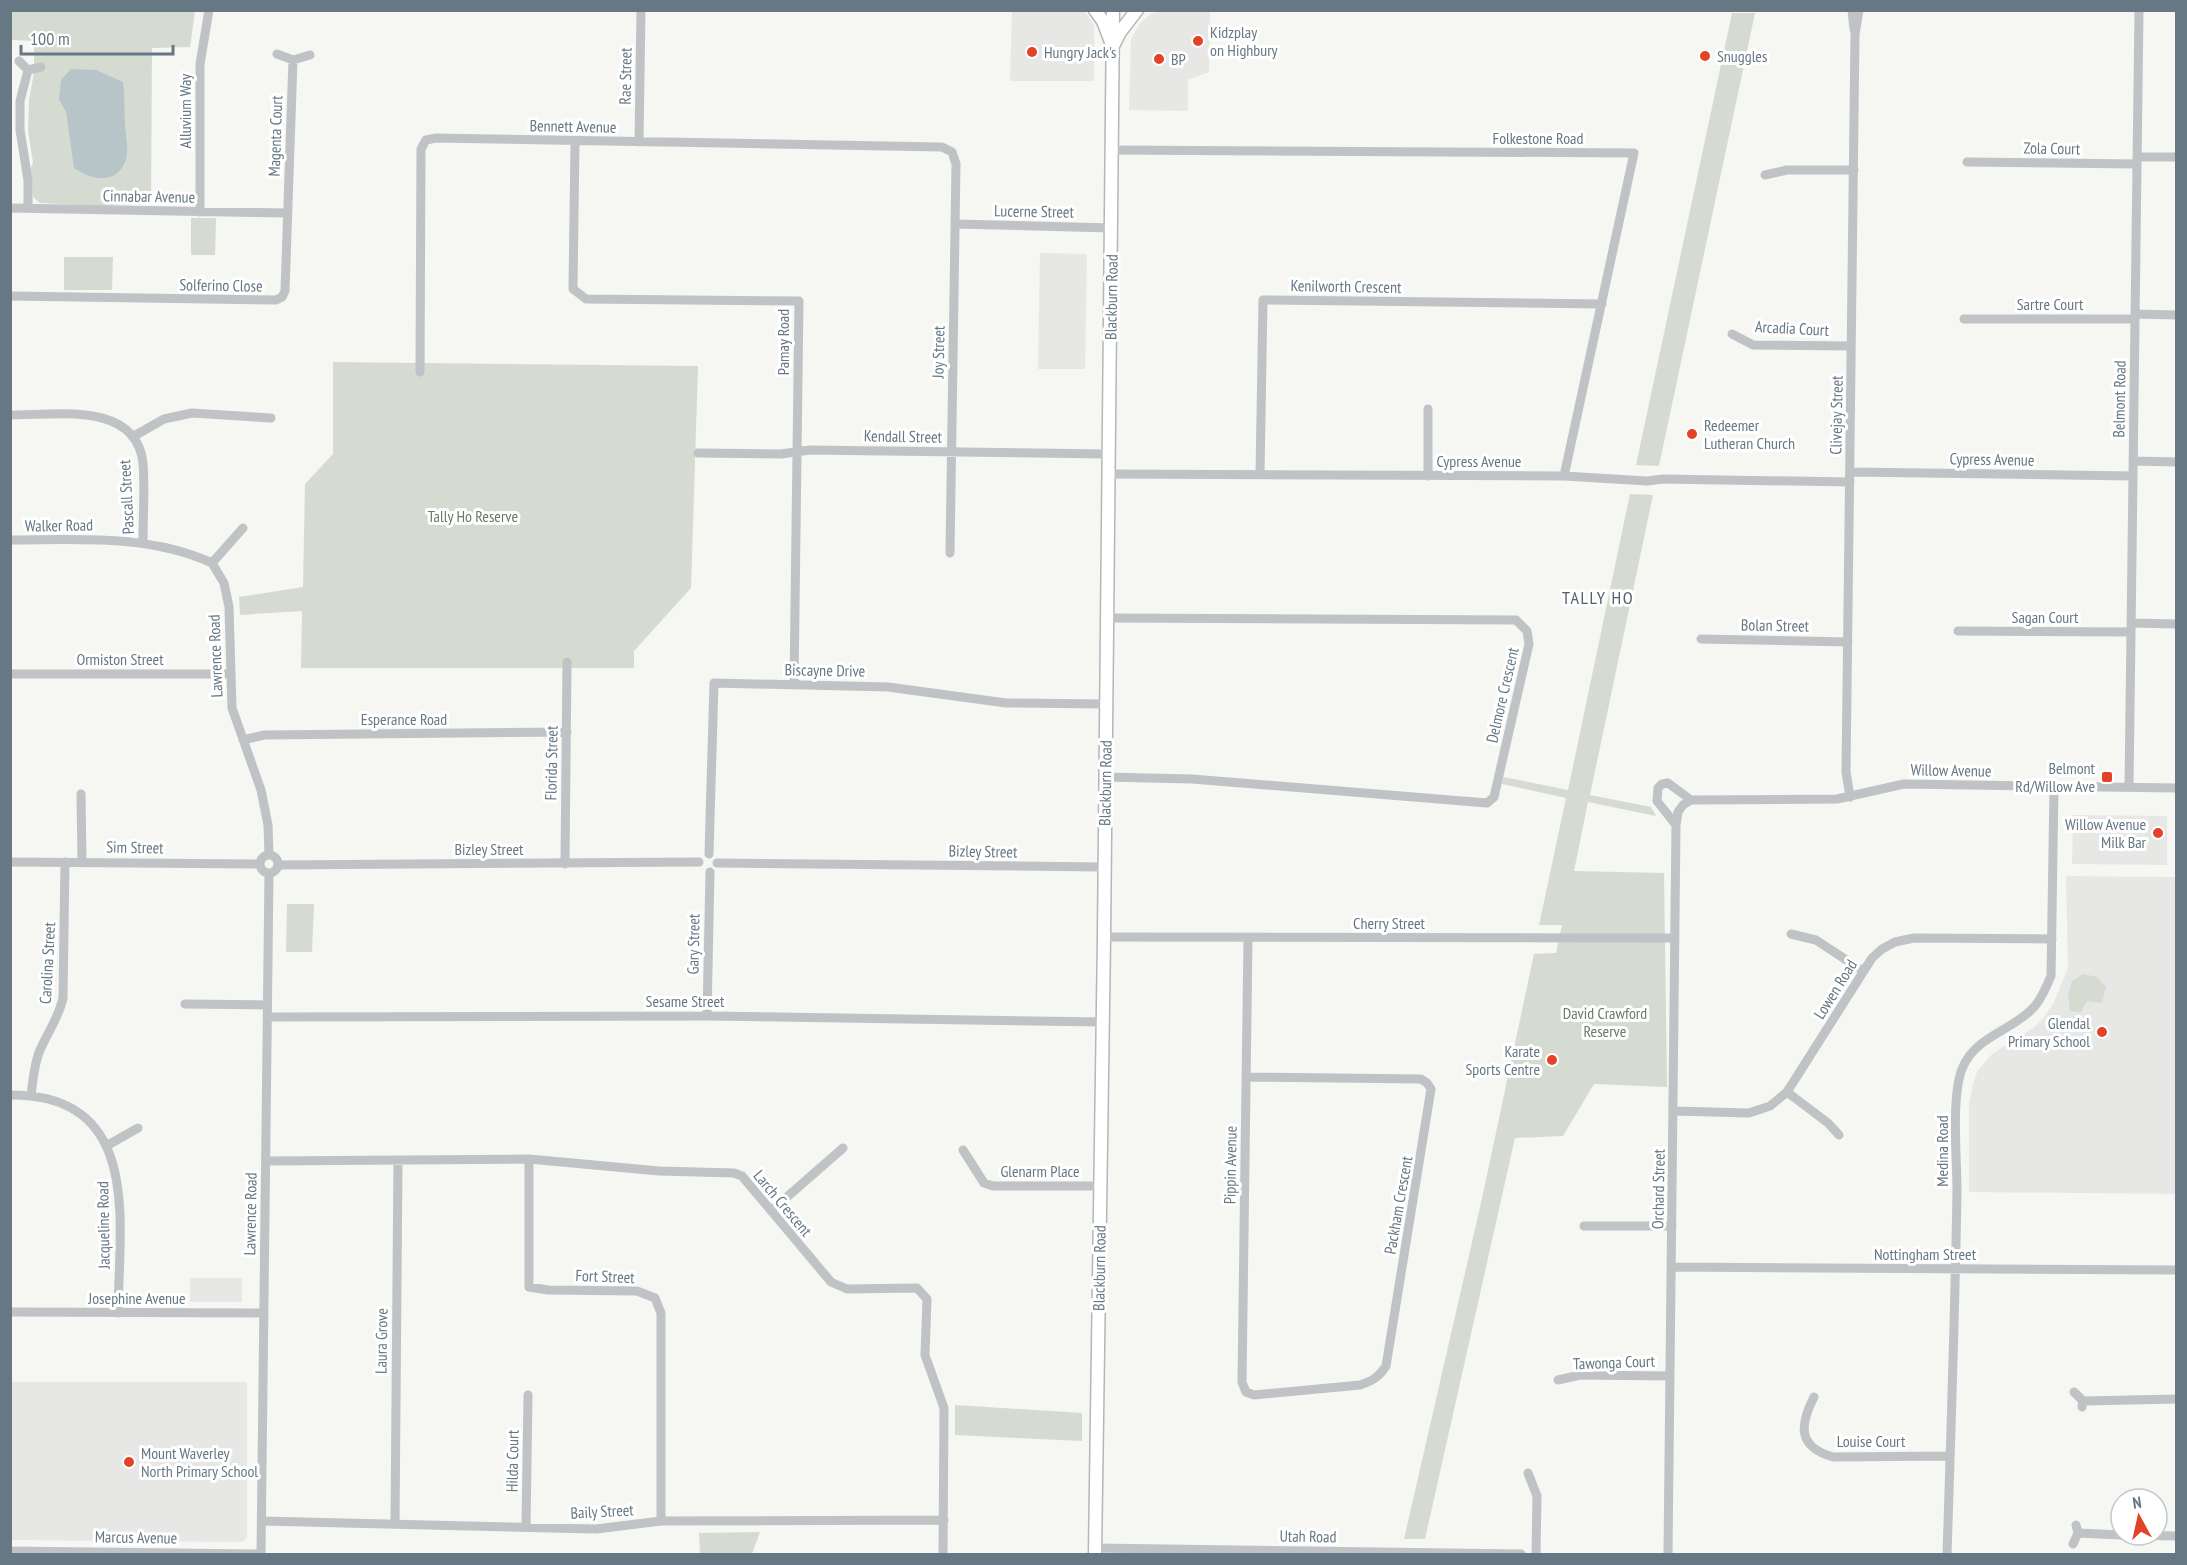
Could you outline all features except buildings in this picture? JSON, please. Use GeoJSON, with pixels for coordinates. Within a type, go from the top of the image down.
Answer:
{"type":"FeatureCollection","features":[{"type":"Feature","properties":{"kind":"main road"},"geometry":{"type":"LineString","coordinates":[[1095,10],[1107,30],[1114,50]]}},
{"type":"Feature","properties":{"kind":"main road","name":"Blackburn Road"},"geometry":{"type":"LineString","coordinates":[[1095,1551],[1104,937],[1113,10]]}},
{"type":"Feature","properties":{"kind":"main road"},"geometry":{"type":"LineString","coordinates":[[1114,50],[1120,32],[1137,10]]}},
{"type":"Feature","properties":{"kind":"street","name":"Alluvium Way"},"geometry":{"type":"LineString","coordinates":[[200,212],[200,64],[209,10]]}},
{"type":"Feature","properties":{"kind":"street","name":"Rae Street"},"geometry":{"type":"LineString","coordinates":[[639,142],[640,10]]}},
{"type":"Feature","properties":{"kind":"street","name":"Clivejay Street"},"geometry":{"type":"LineString","coordinates":[[1850,797],[1846,772],[1854,170],[1855,34],[1852,10]]}},
{"type":"Feature","properties":{"kind":"street","name":"Clivejay Street"},"geometry":{"type":"LineString","coordinates":[[1855,34],[1859,10]]}},
{"type":"Feature","properties":{"kind":"street","name":"Belmont Road"},"geometry":{"type":"LineString","coordinates":[[2129,787],[2139,10]]}},
{"type":"Feature","properties":{"kind":"street"},"geometry":{"type":"LineString","coordinates":[[277,54],[293,60],[310,56]]}},
{"type":"Feature","properties":{"kind":"street","name":"Magenta Court"},"geometry":{"type":"LineString","coordinates":[[287,213],[293,60]]}},
{"type":"Feature","properties":{"kind":"street"},"geometry":{"type":"LineString","coordinates":[[19,61],[28,70]]}},
{"type":"Feature","properties":{"kind":"street"},"geometry":{"type":"LineString","coordinates":[[28,70],[41,68]]}},
{"type":"Feature","properties":{"kind":"street"},"geometry":{"type":"LineString","coordinates":[[28,70],[20,101],[20,130],[28,180],[28,208]]}},
{"type":"Feature","properties":{"kind":"street","name":"Bennett Avenue"},"geometry":{"type":"LineString","coordinates":[[420,372],[421,149],[426,140],[436,138],[942,147],[952,152]]}},
{"type":"Feature","properties":{"kind":"street","name":"Pamay Road"},"geometry":{"type":"LineString","coordinates":[[574,142],[573,289],[586,299],[799,301],[794,684]]}},
{"type":"Feature","properties":{"kind":"street","name":"Folkestone Road"},"geometry":{"type":"LineString","coordinates":[[1113,150],[1634,153],[1564,476]]}},
{"type":"Feature","properties":{"kind":"street","name":"Joy Street"},"geometry":{"type":"LineString","coordinates":[[950,553],[956,164],[952,152]]}},
{"type":"Feature","properties":{"kind":"street","name":"Zola Court"},"geometry":{"type":"LineString","coordinates":[[1967,162],[2137,160],[2176,157]]}},
{"type":"Feature","properties":{"kind":"street"},"geometry":{"type":"LineString","coordinates":[[1765,175],[1787,170],[1854,170]]}},
{"type":"Feature","properties":{"kind":"street","name":"Cinnabar Avenue"},"geometry":{"type":"LineString","coordinates":[[10,208],[287,213]]}},
{"type":"Feature","properties":{"kind":"street","name":"Solferino Close"},"geometry":{"type":"LineString","coordinates":[[10,296],[276,300],[282,297],[285,291],[287,213]]}},
{"type":"Feature","properties":{"kind":"street","name":"Lucerne Street"},"geometry":{"type":"LineString","coordinates":[[955,224],[1112,228]]}},
{"type":"Feature","properties":{"kind":"street","name":"Kenilworth Crescent"},"geometry":{"type":"LineString","coordinates":[[1260,474],[1263,300],[1602,304]]}},
{"type":"Feature","properties":{"kind":"street","name":"Sartre Court"},"geometry":{"type":"LineString","coordinates":[[1964,319],[2176,315]]}},
{"type":"Feature","properties":{"kind":"street","name":"Arcadia Court"},"geometry":{"type":"LineString","coordinates":[[1732,334],[1753,345],[1851,346]]}},
{"type":"Feature","properties":{"kind":"street"},"geometry":{"type":"LineString","coordinates":[[1428,409],[1428,476]]}},
{"type":"Feature","properties":{"kind":"street"},"geometry":{"type":"LineString","coordinates":[[134,436],[164,419],[192,413],[271,418]]}},
{"type":"Feature","properties":{"kind":"street","name":"Pascall Street"},"geometry":{"type":"LineString","coordinates":[[10,416],[92,415],[118,423],[134,436],[142,462],[143,542]]}},
{"type":"Feature","properties":{"kind":"street","name":"Kendall Street"},"geometry":{"type":"LineString","coordinates":[[698,453],[781,454],[810,450],[1108,454]]}},
{"type":"Feature","properties":{"kind":"street"},"geometry":{"type":"LineString","coordinates":[[2133,461],[2176,462]]}},
{"type":"Feature","properties":{"kind":"street","name":"Cypress Avenue"},"geometry":{"type":"LineString","coordinates":[[1109,474],[1564,476],[1647,481],[1850,477],[2133,476]]}},
{"type":"Feature","properties":{"kind":"street"},"geometry":{"type":"LineString","coordinates":[[212,563],[243,528]]}},
{"type":"Feature","properties":{"kind":"street","name":"Walker Road"},"geometry":{"type":"LineString","coordinates":[[10,540],[109,539],[143,542],[189,553],[212,563]]}},
{"type":"Feature","properties":{"kind":"street","name":"Lawrence Road"},"geometry":{"type":"LineString","coordinates":[[212,563],[224,583],[229,607],[229,674],[232,708],[261,790],[268,825],[269,855]]}},
{"type":"Feature","properties":{"kind":"street","name":"Delmore Crescent"},"geometry":{"type":"LineString","coordinates":[[1105,777],[1192,779],[1487,803],[1494,796],[1529,644],[1527,631],[1516,620],[1107,618]]}},
{"type":"Feature","properties":{"kind":"street","name":"Sagan Court"},"geometry":{"type":"LineString","coordinates":[[1958,632],[2131,628],[2176,624]]}},
{"type":"Feature","properties":{"kind":"street","name":"Bolan Street"},"geometry":{"type":"LineString","coordinates":[[1701,639],[1848,642]]}},
{"type":"Feature","properties":{"kind":"street","name":"Florida Street"},"geometry":{"type":"LineString","coordinates":[[565,864],[567,662]]}},
{"type":"Feature","properties":{"kind":"street","name":"Ormiston Street"},"geometry":{"type":"LineString","coordinates":[[10,674],[229,674]]}},
{"type":"Feature","properties":{"kind":"street","name":"Biscayne Drive"},"geometry":{"type":"LineString","coordinates":[[709,854],[714,682],[888,687],[1006,703],[1106,704]]}},
{"type":"Feature","properties":{"kind":"street","name":"Esperance Road"},"geometry":{"type":"LineString","coordinates":[[243,740],[264,735],[567,732]]}},
{"type":"Feature","properties":{"kind":"street"},"geometry":{"type":"LineString","coordinates":[[1676,825],[1657,801],[1658,788],[1668,783],[1691,800]]}},
{"type":"Feature","properties":{"kind":"street","name":"Willow Avenue"},"geometry":{"type":"LineString","coordinates":[[1691,800],[1837,799],[1904,784],[2176,788]]}},
{"type":"Feature","properties":{"kind":"street","name":"Medina Road"},"geometry":{"type":"LineString","coordinates":[[1947,1554],[1957,1087],[1963,1067],[1972,1053],[1988,1038],[2022,1018],[2040,1000],[2051,976],[2054,787]]}},
{"type":"Feature","properties":{"kind":"street"},"geometry":{"type":"LineString","coordinates":[[81,794],[82,862]]}},
{"type":"Feature","properties":{"kind":"street","name":"Orchard Street"},"geometry":{"type":"LineString","coordinates":[[1668,1554],[1673,1267],[1676,825],[1678,812],[1691,800]]}},
{"type":"Feature","properties":{"kind":"street"},"geometry":{"type":"LineString","coordinates":[[709,854],[715,857],[717,863],[716,868],[710,872],[701,869],[699,862],[704,855],[709,854]]}},
{"type":"Feature","properties":{"kind":"street"},"geometry":{"type":"LineString","coordinates":[[269,855],[276,858],[279,865],[275,872],[269,874],[261,870],[260,864],[262,858],[269,855]]}},
{"type":"Feature","properties":{"kind":"street","name":"Sim Street"},"geometry":{"type":"LineString","coordinates":[[10,862],[260,864]]}},
{"type":"Feature","properties":{"kind":"street","name":"Carolina Street"},"geometry":{"type":"LineString","coordinates":[[31,1096],[33,1072],[39,1051],[60,1013],[63,998],[65,862]]}},
{"type":"Feature","properties":{"kind":"street","name":"Bizley Street"},"geometry":{"type":"LineString","coordinates":[[279,865],[699,862]]}},
{"type":"Feature","properties":{"kind":"street","name":"Bizley Street"},"geometry":{"type":"LineString","coordinates":[[717,863],[1104,867]]}},
{"type":"Feature","properties":{"kind":"street","name":"Gary Street"},"geometry":{"type":"LineString","coordinates":[[707,1016],[710,872]]}},
{"type":"Feature","properties":{"kind":"street","name":"Lawrence Road"},"geometry":{"type":"LineString","coordinates":[[261,1554],[269,874]]}},
{"type":"Feature","properties":{"kind":"street"},"geometry":{"type":"LineString","coordinates":[[1791,934],[1816,940],[1863,971]]}},
{"type":"Feature","properties":{"kind":"street","name":"Cherry Street"},"geometry":{"type":"LineString","coordinates":[[1104,937],[1675,938]]}},
{"type":"Feature","properties":{"kind":"street","name":"Lowen Road"},"geometry":{"type":"LineString","coordinates":[[1674,1111],[1749,1113],[1770,1106],[1787,1092],[1863,971],[1882,948],[1895,942],[1914,938],[2052,939]]}},
{"type":"Feature","properties":{"kind":"street","name":"Pippin Avenue"},"geometry":{"type":"LineString","coordinates":[[1246,1392],[1242,1382],[1248,939]]}},
{"type":"Feature","properties":{"kind":"street"},"geometry":{"type":"LineString","coordinates":[[185,1004],[267,1005]]}},
{"type":"Feature","properties":{"kind":"street","name":"Sesame Street"},"geometry":{"type":"LineString","coordinates":[[268,1017],[707,1016],[1102,1022]]}},
{"type":"Feature","properties":{"kind":"street","name":"Packham Crescent"},"geometry":{"type":"LineString","coordinates":[[1246,1077],[1421,1079],[1431,1089],[1386,1366],[1372,1381],[1360,1385],[1254,1395],[1246,1392]]}},
{"type":"Feature","properties":{"kind":"street"},"geometry":{"type":"LineString","coordinates":[[1787,1092],[1828,1123],[1839,1135]]}},
{"type":"Feature","properties":{"kind":"street","name":"Jacqueline Road"},"geometry":{"type":"LineString","coordinates":[[10,1095],[55,1101],[80,1115],[108,1145],[120,1191],[118,1313]]}},
{"type":"Feature","properties":{"kind":"street"},"geometry":{"type":"LineString","coordinates":[[108,1145],[138,1128]]}},
{"type":"Feature","properties":{"kind":"street"},"geometry":{"type":"LineString","coordinates":[[771,1211],[843,1148]]}},
{"type":"Feature","properties":{"kind":"street","name":"Glenarm Place"},"geometry":{"type":"LineString","coordinates":[[963,1150],[984,1183],[993,1186],[1100,1186]]}},
{"type":"Feature","properties":{"kind":"street","name":"Larch Crescent"},"geometry":{"type":"LineString","coordinates":[[266,1161],[529,1159],[659,1171],[734,1173],[742,1176],[831,1282],[847,1289],[917,1288],[927,1299],[925,1354],[944,1408],[943,1554]]}},
{"type":"Feature","properties":{"kind":"street","name":"Fort Street"},"geometry":{"type":"LineString","coordinates":[[529,1159],[529,1287],[548,1290],[637,1291],[655,1298],[661,1313],[661,1521]]}},
{"type":"Feature","properties":{"kind":"street","name":"Laura Grove"},"geometry":{"type":"LineString","coordinates":[[395,1524],[398,1160]]}},
{"type":"Feature","properties":{"kind":"street"},"geometry":{"type":"LineString","coordinates":[[1584,1226],[1672,1226]]}},
{"type":"Feature","properties":{"kind":"street","name":"Nottingham Street"},"geometry":{"type":"LineString","coordinates":[[1673,1267],[2176,1270]]}},
{"type":"Feature","properties":{"kind":"street","name":"Josephine Avenue"},"geometry":{"type":"LineString","coordinates":[[10,1312],[264,1313]]}},
{"type":"Feature","properties":{"kind":"street","name":"Tawonga Court"},"geometry":{"type":"LineString","coordinates":[[1558,1380],[1580,1375],[1670,1376]]}},
{"type":"Feature","properties":{"kind":"street"},"geometry":{"type":"LineString","coordinates":[[2074,1392],[2083,1404],[2176,1399]]}},
{"type":"Feature","properties":{"kind":"street","name":"Hilda Court"},"geometry":{"type":"LineString","coordinates":[[526,1527],[528,1395]]}},
{"type":"Feature","properties":{"kind":"street","name":"Louise Court"},"geometry":{"type":"LineString","coordinates":[[1814,1397],[1806,1413],[1804,1426],[1806,1439],[1821,1453],[1833,1457],[1950,1456]]}},
{"type":"Feature","properties":{"kind":"street"},"geometry":{"type":"LineString","coordinates":[[1528,1473],[1538,1496],[1536,1554]]}},
{"type":"Feature","properties":{"kind":"street","name":"Baily Street"},"geometry":{"type":"LineString","coordinates":[[262,1521],[596,1529],[661,1521],[944,1520]]}},
{"type":"Feature","properties":{"kind":"street"},"geometry":{"type":"LineString","coordinates":[[2073,1544],[2077,1529],[2109,1533]]}},
{"type":"Feature","properties":{"kind":"street","name":"Marcus Avenue"},"geometry":{"type":"LineString","coordinates":[[10,1551],[261,1554]]}},
{"type":"Feature","properties":{"kind":"street","name":"Utah Road"},"geometry":{"type":"LineString","coordinates":[[1095,1551],[1521,1554]]}},
{"type":"Feature","properties":{"kind":"shaded area","name":"BP"},"geometry":{"type":"Polygon","coordinates":[[[1162,10],[1210,11],[1209,72],[1188,80],[1188,111],[1129,110],[1131,39],[1140,23],[1151,14],[1162,10]]]}},
{"type":"Feature","properties":{"kind":"shaded area"},"geometry":{"type":"Polygon","coordinates":[[[1012,11],[1085,11],[1094,25],[1094,81],[1010,81],[1012,11]]]}},
{"type":"Feature","properties":{"kind":"shaded area"},"geometry":{"type":"Polygon","coordinates":[[[71,69],[96,70],[123,82],[127,148],[125,162],[115,175],[95,177],[74,168],[66,112],[59,99],[61,80],[71,69]]]}},
{"type":"Feature","properties":{"kind":"shaded area"},"geometry":{"type":"Polygon","coordinates":[[[1040,253],[1087,254],[1085,369],[1038,369],[1040,253]]]}},
{"type":"Feature","properties":{"kind":"shaded area"},"geometry":{"type":"Polygon","coordinates":[[[2073,815],[2167,816],[2167,865],[2072,864],[2073,815]]]}},
{"type":"Feature","properties":{"kind":"shaded area","name":"Glendal Primary School"},"geometry":{"type":"Polygon","coordinates":[[[2066,876],[2176,877],[2176,1194],[1969,1192],[1969,1104],[1978,1070],[1992,1054],[2042,1020],[2053,1004],[2068,968],[2066,876]]]}},
{"type":"Feature","properties":{"kind":"shaded area"},"geometry":{"type":"Polygon","coordinates":[[[190,1278],[242,1278],[242,1302],[190,1302],[190,1278]]]}},
{"type":"Feature","properties":{"kind":"shaded area","name":"Mount Waverley North Primary School"},"geometry":{"type":"Polygon","coordinates":[[[11,1382],[247,1382],[247,1538],[242,1542],[11,1540],[11,1382]]]}},
{"type":"Feature","properties":{"kind":"green space"},"geometry":{"type":"Polygon","coordinates":[[[10,11],[195,11],[190,47],[152,48],[151,204],[98,206],[40,203],[33,197],[31,168],[33,162],[28,131],[29,100],[34,72],[34,41],[11,40],[10,11]]]}},
{"type":"Feature","properties":{"kind":"green space"},"geometry":{"type":"Polygon","coordinates":[[[1732,13],[1755,13],[1659,466],[1636,465],[1732,13]]]}},
{"type":"Feature","properties":{"kind":"green space"},"geometry":{"type":"Polygon","coordinates":[[[191,218],[216,218],[215,255],[191,255],[191,218]]]}},
{"type":"Feature","properties":{"kind":"green space"},"geometry":{"type":"Polygon","coordinates":[[[64,257],[113,257],[112,290],[64,290],[64,257]]]}},
{"type":"Feature","properties":{"kind":"green space","name":"Tally Ho Reserve"},"geometry":{"type":"Polygon","coordinates":[[[333,362],[698,366],[691,588],[634,651],[634,668],[301,668],[302,611],[240,615],[239,597],[303,587],[305,484],[333,454],[333,362]]]}},
{"type":"Feature","properties":{"kind":"green space","name":"David Crawford Reserve"},"geometry":{"type":"Polygon","coordinates":[[[1630,494],[1653,495],[1590,795],[1651,807],[1656,816],[1588,802],[1574,871],[1664,873],[1667,1087],[1594,1084],[1563,1136],[1515,1138],[1425,1539],[1404,1539],[1481,1203],[1534,954],[1556,953],[1562,925],[1539,925],[1566,798],[1502,784],[1503,777],[1568,790],[1630,494]]]}},
{"type":"Feature","properties":{"kind":"green space"},"geometry":{"type":"Polygon","coordinates":[[[287,904],[314,904],[312,952],[286,952],[287,904]]]}},
{"type":"Feature","properties":{"kind":"green space"},"geometry":{"type":"Polygon","coordinates":[[[2083,974],[2097,977],[2106,987],[2102,1003],[2087,1001],[2081,1012],[2070,1011],[2068,994],[2072,981],[2083,974]]]}},
{"type":"Feature","properties":{"kind":"green space"},"geometry":{"type":"Polygon","coordinates":[[[955,1405],[1082,1413],[1082,1441],[955,1435],[955,1405]]]}},
{"type":"Feature","properties":{"kind":"green space"},"geometry":{"type":"Polygon","coordinates":[[[760,1532],[752,1554],[700,1554],[699,1533],[760,1532]]]}},
{"type":"Feature","properties":{"kind":"place","name":"Kidzplay on Highbury"},"geometry":{"type":"Point","coordinates":[1198,41]}},
{"type":"Feature","properties":{"kind":"place","name":"Hungry Jack's"},"geometry":{"type":"Point","coordinates":[1032,52]}},
{"type":"Feature","properties":{"kind":"place","name":"Snuggles"},"geometry":{"type":"Point","coordinates":[1705,56]}},
{"type":"Feature","properties":{"kind":"place","name":"BP"},"geometry":{"type":"Point","coordinates":[1159,59]}},
{"type":"Feature","properties":{"kind":"place","name":"Redeemer Lutheran Church"},"geometry":{"type":"Point","coordinates":[1692,434]}},
{"type":"Feature","properties":{"kind":"place","name":"Belmont Rd/Willow Ave"},"geometry":{"type":"Point","coordinates":[2107,777]}},
{"type":"Feature","properties":{"kind":"place","name":"Willow Avenue Milk Bar"},"geometry":{"type":"Point","coordinates":[2158,833]}},
{"type":"Feature","properties":{"kind":"place","name":"Glendal Primary School"},"geometry":{"type":"Point","coordinates":[2102,1032]}},
{"type":"Feature","properties":{"kind":"place","name":"Karate Sports Centre"},"geometry":{"type":"Point","coordinates":[1552,1060]}},
{"type":"Feature","properties":{"kind":"place","name":"Mount Waverley North Primary School"},"geometry":{"type":"Point","coordinates":[129,1462]}},
{"type":"Feature","properties":{"kind":"district","name":"TALLY HO"},"geometry":{"type":"Point","coordinates":[1598,597]}}]}
